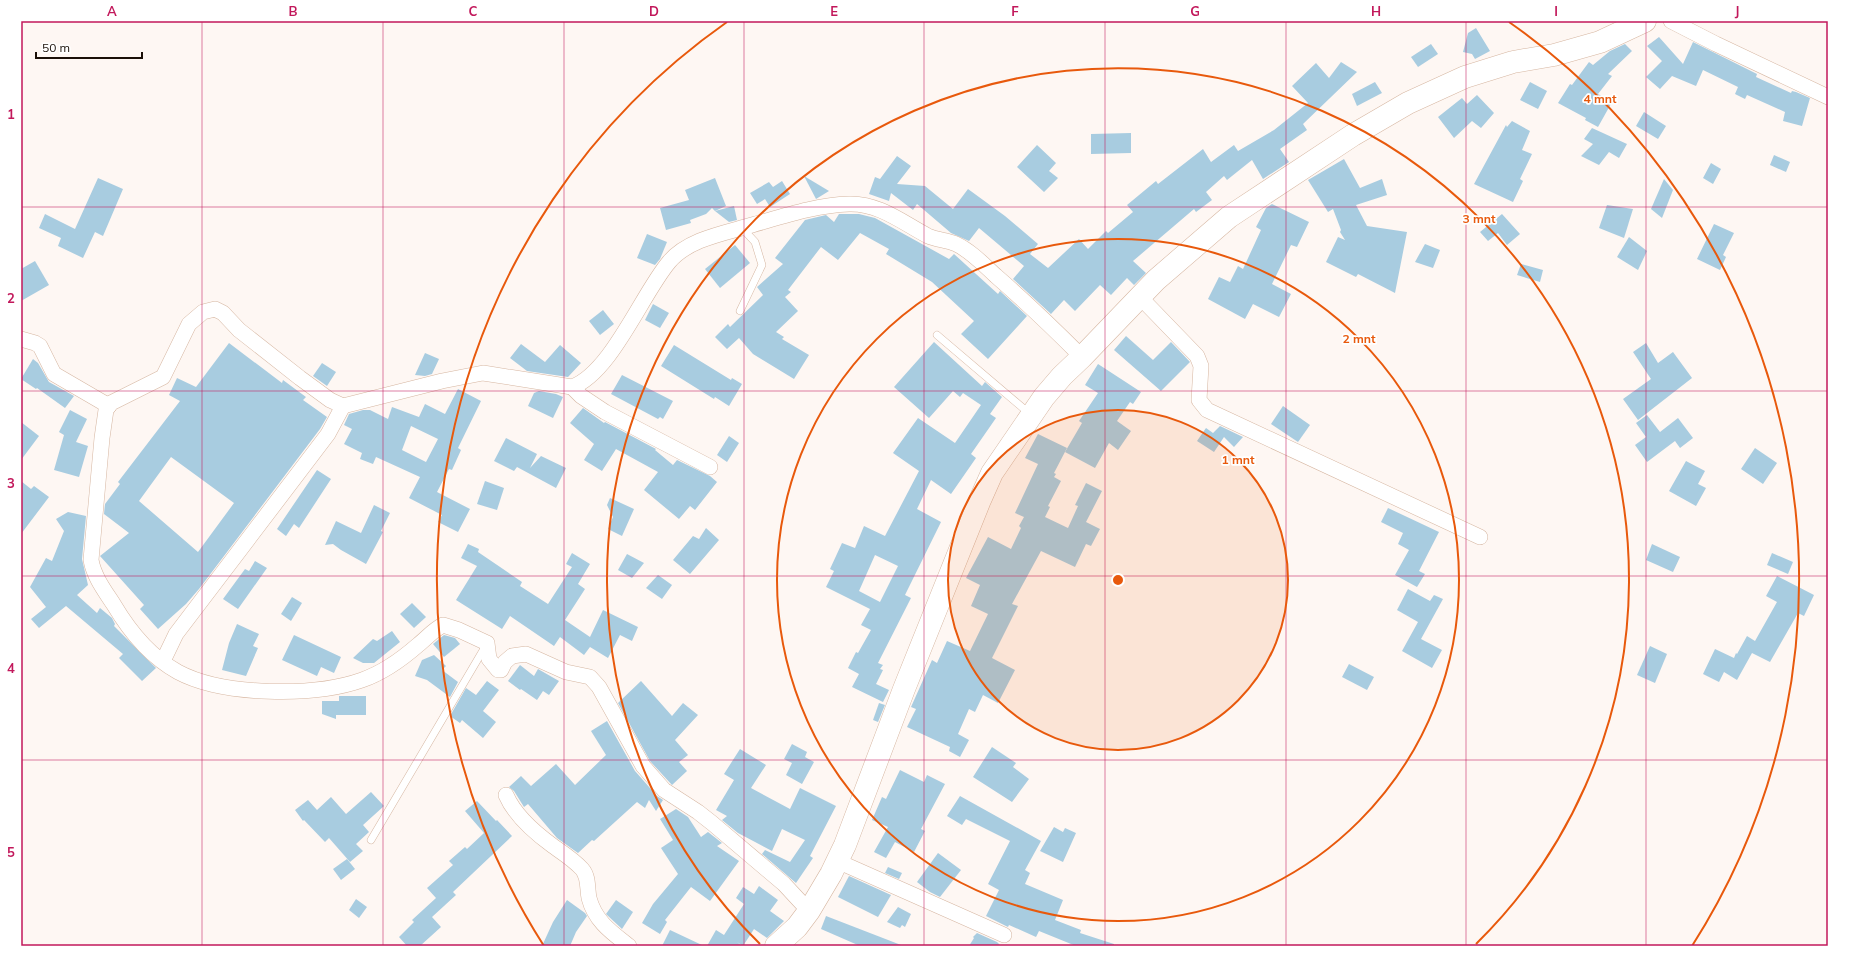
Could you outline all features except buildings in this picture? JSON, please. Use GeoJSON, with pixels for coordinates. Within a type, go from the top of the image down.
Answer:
{"type":"FeatureCollection","features":[{"type":"Feature","properties":{"kind":"main road"},"geometry":{"type":"LineString","coordinates":[[776,946],[797,927],[809,911],[845,845],[904,689],[992,473],[1044,397],[1062,376],[1082,357],[1139,296],[1193,246],[1229,217],[1353,135],[1408,103],[1465,77],[1513,62],[1554,55],[1600,42],[1645,21]]}},
{"type":"Feature","properties":{"kind":"street"},"geometry":{"type":"LineString","coordinates":[[1672,21],[1716,44],[1828,97]]}},
{"type":"Feature","properties":{"kind":"street"},"geometry":{"type":"LineString","coordinates":[[809,911],[784,884],[712,823],[664,790],[643,766],[599,687],[590,677],[566,672],[526,654],[512,656],[505,662],[501,670],[498,670],[489,658],[487,643],[459,630],[443,625],[434,629],[427,638],[398,662],[363,680],[349,684],[304,691],[258,692],[230,688],[204,682],[179,672],[163,661],[144,645],[125,624],[96,577],[92,565],[92,546],[100,452],[106,410],[111,403],[130,392],[163,377],[189,324],[203,312],[215,309],[223,313],[239,330],[300,378],[330,400],[343,406],[442,380],[483,374],[572,386],[581,383],[591,375],[612,350],[668,263],[689,245],[793,213],[828,206],[850,204],[871,206],[896,217],[930,237],[956,244],[980,261],[1044,318],[1082,357]]}},
{"type":"Feature","properties":{"kind":"street"},"geometry":{"type":"LineString","coordinates":[[1139,296],[1197,356],[1201,366],[1199,400],[1207,410],[1480,537]]}},
{"type":"Feature","properties":{"kind":"street"},"geometry":{"type":"LineString","coordinates":[[21,339],[40,346],[54,374],[109,406]]}},
{"type":"Feature","properties":{"kind":"street"},"geometry":{"type":"LineString","coordinates":[[572,386],[581,396],[605,412],[710,467]]}},
{"type":"Feature","properties":{"kind":"street"},"geometry":{"type":"LineString","coordinates":[[163,661],[176,634],[328,434],[343,406]]}},
{"type":"Feature","properties":{"kind":"street"},"geometry":{"type":"LineString","coordinates":[[506,795],[511,807],[541,838],[572,860],[583,870],[586,874],[589,898],[596,915],[603,925],[629,946]]}},
{"type":"Feature","properties":{"kind":"street"},"geometry":{"type":"LineString","coordinates":[[837,861],[1004,935]]}},
{"type":"Feature","properties":{"kind":"lane"},"geometry":{"type":"LineString","coordinates":[[740,311],[762,266],[755,242],[742,228]]}},
{"type":"Feature","properties":{"kind":"lane"},"geometry":{"type":"LineString","coordinates":[[937,335],[1032,415]]}},
{"type":"Feature","properties":{"kind":"lane"},"geometry":{"type":"LineString","coordinates":[[371,840],[487,643]]}}]}
